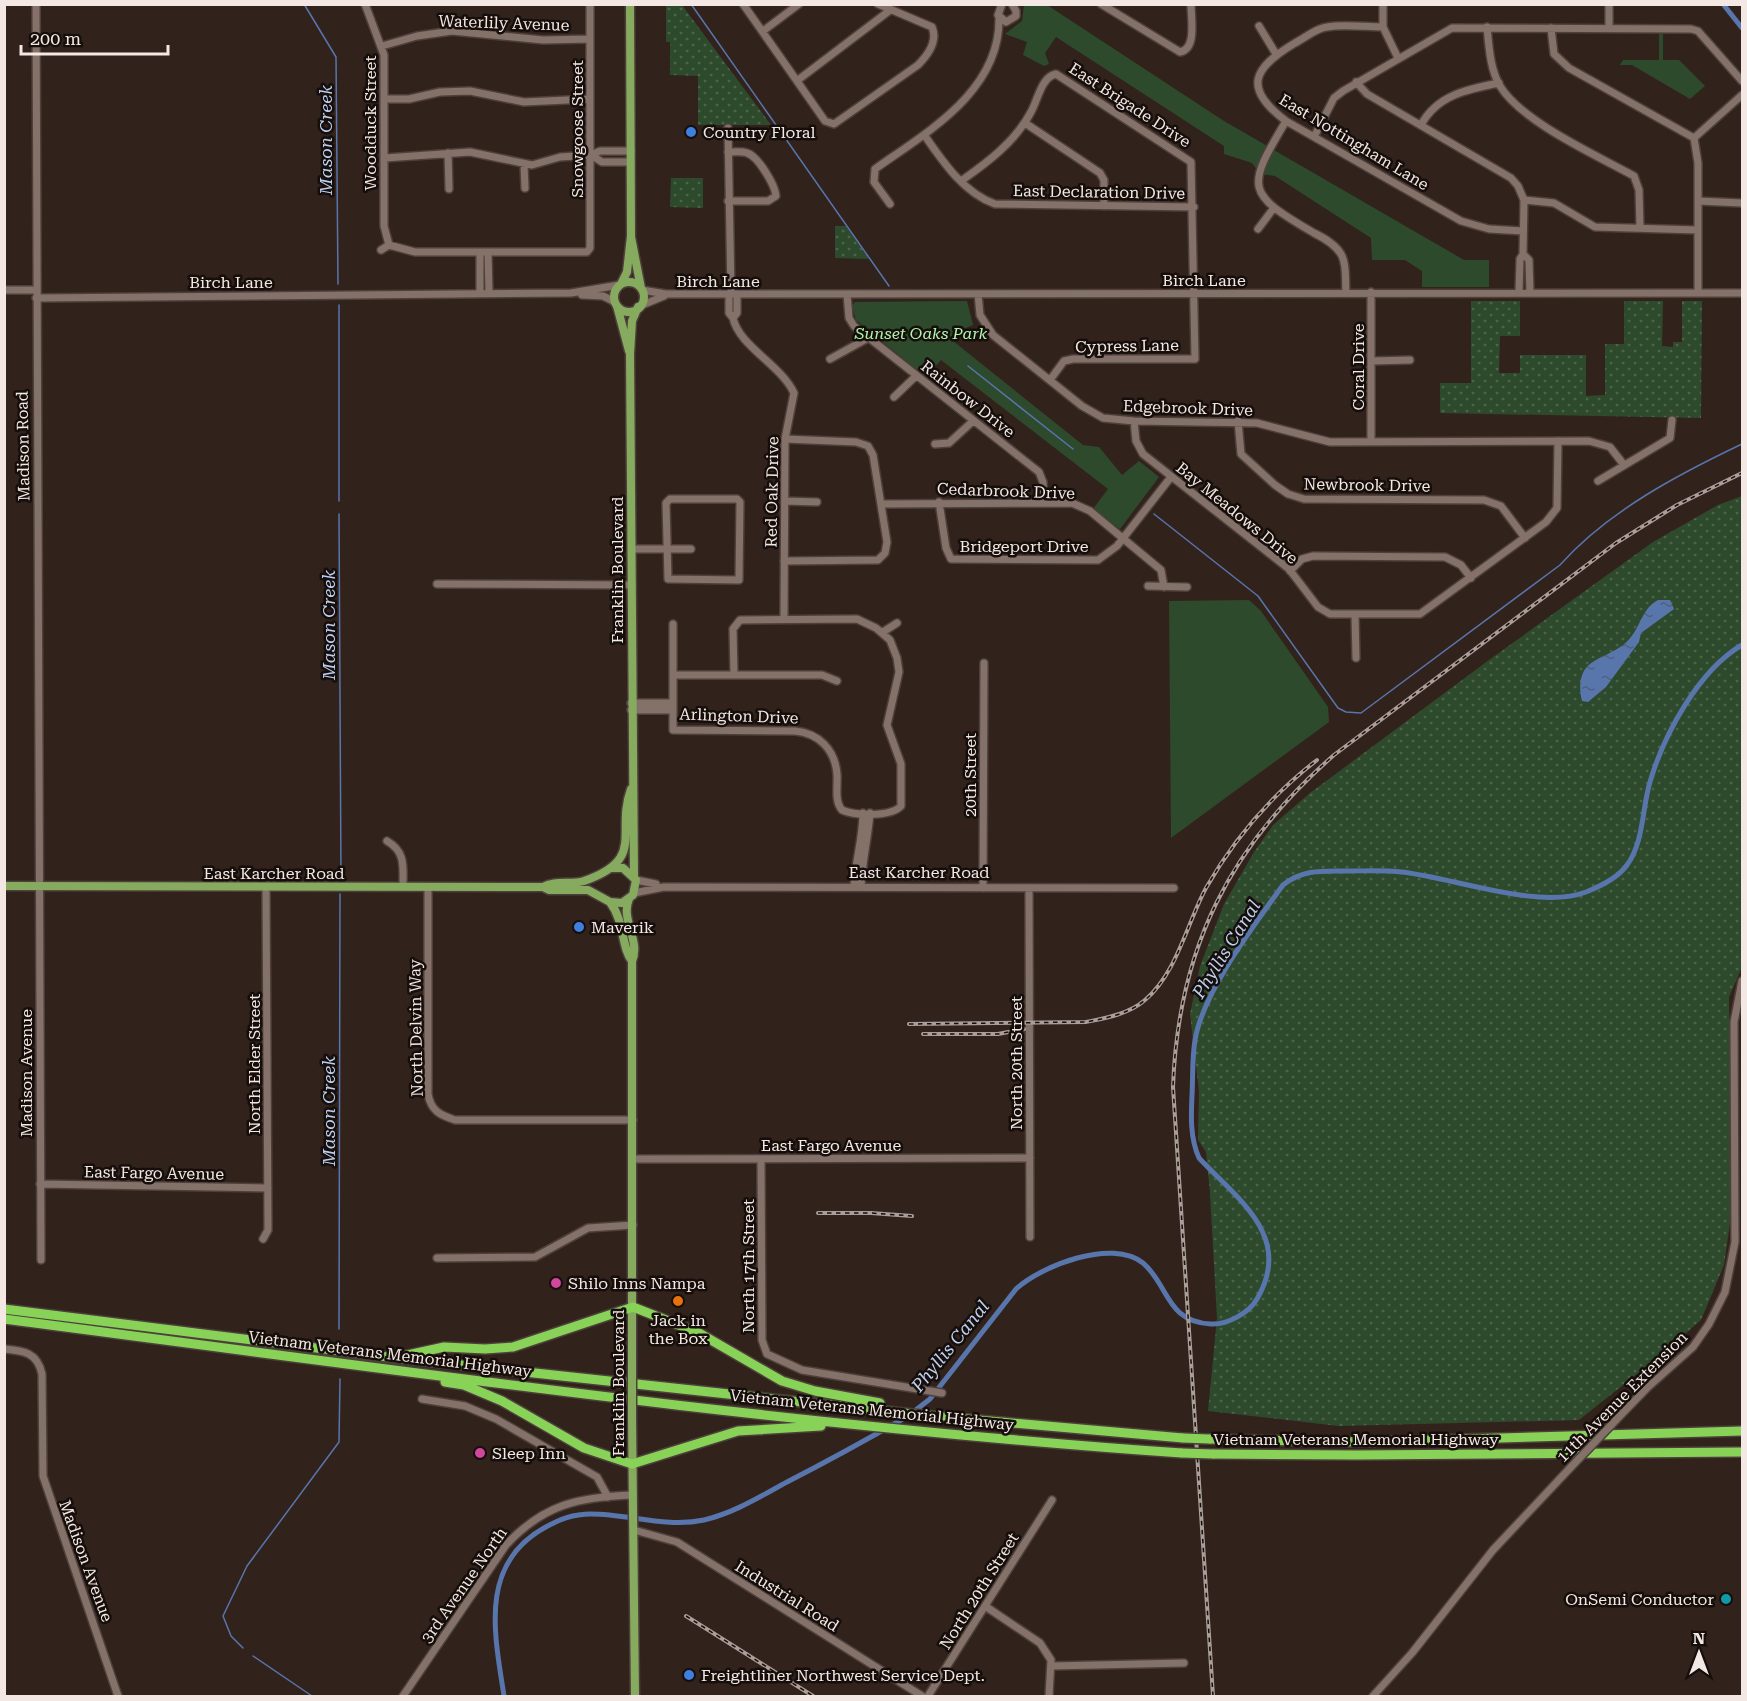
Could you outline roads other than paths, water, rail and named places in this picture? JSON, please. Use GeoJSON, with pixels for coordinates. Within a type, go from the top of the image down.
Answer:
{"type":"FeatureCollection","features":[{"type":"Feature","properties":{"kind":"highway"},"geometry":{"type":"LineString","coordinates":[[396,1358],[444,1347],[485,1349],[513,1347],[633,1307],[699,1333],[782,1381],[901,1409]]}},
{"type":"Feature","properties":{"kind":"highway","name":"Vietnam Veterans Memorial Highway"},"geometry":{"type":"LineString","coordinates":[[4,1309],[396,1358],[901,1409],[1004,1423],[1183,1438],[1360,1442],[1743,1431]]}},
{"type":"Feature","properties":{"kind":"highway","name":"Vietnam Veterans Memorial Highway"},"geometry":{"type":"LineString","coordinates":[[4,1319],[324,1361],[876,1428],[1182,1453],[1369,1455],[1743,1452]]}},
{"type":"Feature","properties":{"kind":"highway"},"geometry":{"type":"LineString","coordinates":[[324,1361],[464,1385],[511,1405],[584,1448],[632,1464],[738,1431],[815,1426],[876,1428]]}},
{"type":"Feature","properties":{"kind":"main road"},"geometry":{"type":"LineString","coordinates":[[630,4],[631,236],[627,272],[614,293],[616,303],[627,311],[639,307],[643,298],[631,236]]}},
{"type":"Feature","properties":{"kind":"main road"},"geometry":{"type":"LineString","coordinates":[[620,285],[634,283],[642,290]]}},
{"type":"Feature","properties":{"kind":"main road","name":"Franklin Boulevard"},"geometry":{"type":"LineString","coordinates":[[616,303],[630,354]]}},
{"type":"Feature","properties":{"kind":"main road","name":"Franklin Boulevard"},"geometry":{"type":"LineString","coordinates":[[635,878],[632,786],[630,354],[632,321],[639,307]]}},
{"type":"Feature","properties":{"kind":"main road","name":"Franklin Boulevard"},"geometry":{"type":"LineString","coordinates":[[608,870],[618,862],[625,848],[628,796],[632,786]]}},
{"type":"Feature","properties":{"kind":"main road"},"geometry":{"type":"LineString","coordinates":[[623,868],[635,878],[631,896],[622,903],[610,902],[600,894],[588,890],[549,890],[543,887],[549,884],[580,882],[608,870],[623,868]]}},
{"type":"Feature","properties":{"kind":"main road"},"geometry":{"type":"LineString","coordinates":[[600,894],[598,885],[608,870]]}},
{"type":"Feature","properties":{"kind":"main road","name":"East Karcher Road"},"geometry":{"type":"LineString","coordinates":[[4,886],[543,887]]}},
{"type":"Feature","properties":{"kind":"main road","name":"Franklin Boulevard"},"geometry":{"type":"LineString","coordinates":[[631,896],[626,909],[635,954],[632,961],[632,1464],[635,1696]]}},
{"type":"Feature","properties":{"kind":"main road","name":"Franklin Boulevard"},"geometry":{"type":"LineString","coordinates":[[610,902],[620,920],[628,955],[632,961]]}},
{"type":"Feature","properties":{"kind":"street","name":"Madison Road"},"geometry":{"type":"LineString","coordinates":[[36,4],[40,886]]}},
{"type":"Feature","properties":{"kind":"street","name":"Woodduck Street"},"geometry":{"type":"LineString","coordinates":[[365,4],[382,46],[385,99],[384,226],[389,244]]}},
{"type":"Feature","properties":{"kind":"street","name":"Snowgoose Street"},"geometry":{"type":"LineString","coordinates":[[484,253],[587,252],[591,242],[590,4]]}},
{"type":"Feature","properties":{"kind":"street"},"geometry":{"type":"LineString","coordinates":[[743,4],[825,122],[830,124],[834,124],[918,65],[927,56],[934,31],[928,25],[878,4]]}},
{"type":"Feature","properties":{"kind":"street"},"geometry":{"type":"LineString","coordinates":[[763,31],[799,4]]}},
{"type":"Feature","properties":{"kind":"street"},"geometry":{"type":"LineString","coordinates":[[991,4],[1004,21],[1012,20]]}},
{"type":"Feature","properties":{"kind":"street"},"geometry":{"type":"LineString","coordinates":[[999,34],[999,15],[1002,4]]}},
{"type":"Feature","properties":{"kind":"street"},"geometry":{"type":"LineString","coordinates":[[1101,4],[1173,51],[1185,51],[1191,38],[1191,4]]}},
{"type":"Feature","properties":{"kind":"street"},"geometry":{"type":"LineString","coordinates":[[1383,4],[1383,27],[1398,58]]}},
{"type":"Feature","properties":{"kind":"street"},"geometry":{"type":"LineString","coordinates":[[1608,4],[1609,27]]}},
{"type":"Feature","properties":{"kind":"street"},"geometry":{"type":"LineString","coordinates":[[890,204],[874,182],[873,173],[925,136],[974,90],[999,34],[1012,20],[1015,6]]}},
{"type":"Feature","properties":{"kind":"street"},"geometry":{"type":"LineString","coordinates":[[798,80],[889,10]]}},
{"type":"Feature","properties":{"kind":"street"},"geometry":{"type":"LineString","coordinates":[[1259,26],[1276,54]]}},
{"type":"Feature","properties":{"kind":"street","name":"East Nottingham Lane"},"geometry":{"type":"LineString","coordinates":[[1383,27],[1324,27],[1276,54],[1260,69],[1259,91],[1263,102],[1286,121],[1315,135],[1461,221],[1489,229],[1523,231]]}},
{"type":"Feature","properties":{"kind":"street"},"geometry":{"type":"LineString","coordinates":[[1487,27],[1492,63],[1498,83],[1511,100],[1530,116],[1634,176],[1639,190],[1640,228]]}},
{"type":"Feature","properties":{"kind":"street"},"geometry":{"type":"LineString","coordinates":[[1315,135],[1334,98],[1356,82],[1452,28],[1609,27],[1698,31],[1743,81]]}},
{"type":"Feature","properties":{"kind":"street"},"geometry":{"type":"LineString","coordinates":[[1551,28],[1554,54],[1569,68],[1694,138]]}},
{"type":"Feature","properties":{"kind":"street","name":"Waterlily Avenue"},"geometry":{"type":"LineString","coordinates":[[382,46],[417,36],[452,31],[543,40],[590,39]]}},
{"type":"Feature","properties":{"kind":"street","name":"East Brigade Drive"},"geometry":{"type":"LineString","coordinates":[[1025,123],[1046,80],[1052,75],[1061,75],[1191,162]]}},
{"type":"Feature","properties":{"kind":"street"},"geometry":{"type":"LineString","coordinates":[[1356,82],[1367,94],[1511,178],[1518,186],[1524,200],[1523,254],[1520,259],[1519,292]]}},
{"type":"Feature","properties":{"kind":"street"},"geometry":{"type":"LineString","coordinates":[[1422,125],[1431,110],[1445,99],[1472,88],[1498,83]]}},
{"type":"Feature","properties":{"kind":"street"},"geometry":{"type":"LineString","coordinates":[[385,99],[409,99],[440,92],[470,91],[524,102],[589,99]]}},
{"type":"Feature","properties":{"kind":"street"},"geometry":{"type":"LineString","coordinates":[[1694,138],[1743,95]]}},
{"type":"Feature","properties":{"kind":"street"},"geometry":{"type":"LineString","coordinates":[[1286,121],[1260,164],[1258,172],[1260,192],[1273,209],[1327,240],[1341,253],[1345,265],[1346,292]]}},
{"type":"Feature","properties":{"kind":"street"},"geometry":{"type":"LineString","coordinates":[[961,181],[1005,147],[1025,123],[1100,172],[1104,180],[1104,206]]}},
{"type":"Feature","properties":{"kind":"street","name":"Red Oak Drive"},"geometry":{"type":"LineString","coordinates":[[728,128],[732,294],[729,313],[738,331],[783,376],[794,393],[785,439],[784,618]]}},
{"type":"Feature","properties":{"kind":"street","name":"East Declaration Drive"},"geometry":{"type":"LineString","coordinates":[[925,136],[961,181],[977,196],[995,204],[1194,207]]}},
{"type":"Feature","properties":{"kind":"street"},"geometry":{"type":"LineString","coordinates":[[1694,138],[1698,163],[1698,293]]}},
{"type":"Feature","properties":{"kind":"street"},"geometry":{"type":"LineString","coordinates":[[385,158],[448,153],[484,153],[524,164],[538,164],[560,157],[591,155],[600,151],[631,151]]}},
{"type":"Feature","properties":{"kind":"street"},"geometry":{"type":"LineString","coordinates":[[728,152],[747,152],[753,156],[775,187],[776,196],[768,201],[728,201]]}},
{"type":"Feature","properties":{"kind":"street"},"geometry":{"type":"LineString","coordinates":[[448,153],[449,189]]}},
{"type":"Feature","properties":{"kind":"street"},"geometry":{"type":"LineString","coordinates":[[591,155],[602,162],[631,162]]}},
{"type":"Feature","properties":{"kind":"street","name":"Cypress Lane"},"geometry":{"type":"LineString","coordinates":[[1050,380],[1065,361],[1073,358],[1195,359],[1196,294],[1191,162]]}},
{"type":"Feature","properties":{"kind":"street"},"geometry":{"type":"LineString","coordinates":[[524,164],[525,188]]}},
{"type":"Feature","properties":{"kind":"street"},"geometry":{"type":"LineString","coordinates":[[1524,200],[1554,203],[1595,228],[1698,230]]}},
{"type":"Feature","properties":{"kind":"street"},"geometry":{"type":"LineString","coordinates":[[1698,201],[1743,203]]}},
{"type":"Feature","properties":{"kind":"street"},"geometry":{"type":"LineString","coordinates":[[1258,229],[1273,209]]}},
{"type":"Feature","properties":{"kind":"street"},"geometry":{"type":"LineString","coordinates":[[381,250],[389,244],[415,252],[484,253],[485,293]]}},
{"type":"Feature","properties":{"kind":"street"},"geometry":{"type":"LineString","coordinates":[[1523,254],[1529,260],[1530,292]]}},
{"type":"Feature","properties":{"kind":"street","name":"Birch Lane"},"geometry":{"type":"LineString","coordinates":[[570,293],[620,285]]}},
{"type":"Feature","properties":{"kind":"street"},"geometry":{"type":"LineString","coordinates":[[4,290],[36,290]]}},
{"type":"Feature","properties":{"kind":"street","name":"Birch Lane"},"geometry":{"type":"LineString","coordinates":[[642,290],[666,294],[1743,293]]}},
{"type":"Feature","properties":{"kind":"street","name":"Coral Drive"},"geometry":{"type":"LineString","coordinates":[[1371,292],[1371,441]]}},
{"type":"Feature","properties":{"kind":"street","name":"Birch Lane"},"geometry":{"type":"LineString","coordinates":[[36,298],[570,293],[603,296],[616,303]]}},
{"type":"Feature","properties":{"kind":"street","name":"Birch Lane"},"geometry":{"type":"LineString","coordinates":[[639,307],[666,294]]}},
{"type":"Feature","properties":{"kind":"street","name":"Rainbow Drive"},"geometry":{"type":"LineString","coordinates":[[847,294],[849,318],[868,338],[1039,472],[1043,482],[1044,503]]}},
{"type":"Feature","properties":{"kind":"street","name":"Edgebrook Drive"},"geometry":{"type":"LineString","coordinates":[[978,294],[980,315],[993,335],[1096,414],[1134,421],[1238,421],[1274,426],[1330,442],[1558,441],[1604,443],[1623,465]]}},
{"type":"Feature","properties":{"kind":"street"},"geometry":{"type":"LineString","coordinates":[[830,359],[868,338]]}},
{"type":"Feature","properties":{"kind":"street"},"geometry":{"type":"LineString","coordinates":[[1371,361],[1410,360]]}},
{"type":"Feature","properties":{"kind":"street"},"geometry":{"type":"LineString","coordinates":[[894,397],[916,376]]}},
{"type":"Feature","properties":{"kind":"street"},"geometry":{"type":"LineString","coordinates":[[1598,481],[1670,438],[1672,420]]}},
{"type":"Feature","properties":{"kind":"street"},"geometry":{"type":"LineString","coordinates":[[935,444],[949,443],[972,421]]}},
{"type":"Feature","properties":{"kind":"street","name":"Bay Meadows Drive"},"geometry":{"type":"LineString","coordinates":[[1134,421],[1139,448],[1171,477],[1290,571],[1325,613],[1355,615],[1419,614],[1546,522],[1557,508],[1558,441]]}},
{"type":"Feature","properties":{"kind":"street","name":"Newbrook Drive"},"geometry":{"type":"LineString","coordinates":[[1238,421],[1241,454],[1288,494],[1304,499],[1323,500],[1484,500],[1501,507],[1525,538]]}},
{"type":"Feature","properties":{"kind":"street"},"geometry":{"type":"LineString","coordinates":[[784,561],[878,560],[885,553],[887,542],[873,455],[868,446],[856,442],[785,439]]}},
{"type":"Feature","properties":{"kind":"street","name":"Bridgeport Drive"},"geometry":{"type":"LineString","coordinates":[[939,502],[948,556],[951,559],[1098,560],[1124,537],[1171,477]]}},
{"type":"Feature","properties":{"kind":"street"},"geometry":{"type":"LineString","coordinates":[[737,499],[740,502],[739,580],[668,579],[666,549],[667,500],[737,499]]}},
{"type":"Feature","properties":{"kind":"street"},"geometry":{"type":"LineString","coordinates":[[785,501],[817,502]]}},
{"type":"Feature","properties":{"kind":"street","name":"Cedarbrook Drive"},"geometry":{"type":"LineString","coordinates":[[882,504],[1044,503],[1079,506],[1124,537],[1161,570],[1164,586]]}},
{"type":"Feature","properties":{"kind":"street"},"geometry":{"type":"LineString","coordinates":[[632,549],[691,549]]}},
{"type":"Feature","properties":{"kind":"street"},"geometry":{"type":"LineString","coordinates":[[1290,571],[1302,559],[1313,556],[1445,557],[1461,565],[1471,578]]}},
{"type":"Feature","properties":{"kind":"street"},"geometry":{"type":"LineString","coordinates":[[436,584],[632,585]]}},
{"type":"Feature","properties":{"kind":"street"},"geometry":{"type":"LineString","coordinates":[[1148,586],[1187,587]]}},
{"type":"Feature","properties":{"kind":"street"},"geometry":{"type":"LineString","coordinates":[[1355,615],[1356,658]]}},
{"type":"Feature","properties":{"kind":"street"},"geometry":{"type":"LineString","coordinates":[[734,674],[733,629],[737,622],[746,619],[857,619],[890,639],[897,658],[898,679],[888,709],[887,724],[901,764],[902,799],[897,810],[867,813],[863,841],[855,861],[857,887]]}},
{"type":"Feature","properties":{"kind":"street"},"geometry":{"type":"LineString","coordinates":[[883,633],[897,623]]}},
{"type":"Feature","properties":{"kind":"street","name":"Arlington Drive"},"geometry":{"type":"LineString","coordinates":[[673,624],[673,730],[784,730],[812,734],[824,743],[834,764],[839,807],[847,813],[867,813]]}},
{"type":"Feature","properties":{"kind":"street","name":"20th Street"},"geometry":{"type":"LineString","coordinates":[[983,888],[984,663]]}},
{"type":"Feature","properties":{"kind":"street"},"geometry":{"type":"LineString","coordinates":[[673,675],[822,675],[837,681]]}},
{"type":"Feature","properties":{"kind":"street","name":"Arlington Drive"},"geometry":{"type":"LineString","coordinates":[[632,706],[673,706]]}},
{"type":"Feature","properties":{"kind":"street"},"geometry":{"type":"LineString","coordinates":[[387,840],[396,846],[403,860],[403,887]]}},
{"type":"Feature","properties":{"kind":"street"},"geometry":{"type":"LineString","coordinates":[[635,878],[664,886]]}},
{"type":"Feature","properties":{"kind":"street","name":"Madison Avenue"},"geometry":{"type":"LineString","coordinates":[[40,886],[41,1260]]}},
{"type":"Feature","properties":{"kind":"street"},"geometry":{"type":"LineString","coordinates":[[631,896],[664,886]]}},
{"type":"Feature","properties":{"kind":"street","name":"East Karcher Road"},"geometry":{"type":"LineString","coordinates":[[664,886],[1174,888]]}},
{"type":"Feature","properties":{"kind":"street","name":"North Delvin Way"},"geometry":{"type":"LineString","coordinates":[[428,887],[428,1094],[430,1104],[436,1112],[455,1120],[633,1120]]}},
{"type":"Feature","properties":{"kind":"street","name":"North Elder Street"},"geometry":{"type":"LineString","coordinates":[[263,1239],[268,1230],[266,888]]}},
{"type":"Feature","properties":{"kind":"street","name":"North 20th Street"},"geometry":{"type":"LineString","coordinates":[[1029,888],[1030,1237]]}},
{"type":"Feature","properties":{"kind":"street","name":"11th Avenue Extension"},"geometry":{"type":"LineString","coordinates":[[1373,1696],[1412,1653],[1493,1550],[1615,1421],[1698,1341],[1725,1292],[1735,1242],[1734,1022],[1743,981]]}},
{"type":"Feature","properties":{"kind":"street","name":"East Fargo Avenue"},"geometry":{"type":"LineString","coordinates":[[633,1159],[1030,1158]]}},
{"type":"Feature","properties":{"kind":"street","name":"North 17th Street"},"geometry":{"type":"LineString","coordinates":[[761,1159],[763,1346],[771,1357],[802,1370],[942,1393]]}},
{"type":"Feature","properties":{"kind":"street","name":"East Fargo Avenue"},"geometry":{"type":"LineString","coordinates":[[40,1184],[268,1188]]}},
{"type":"Feature","properties":{"kind":"street"},"geometry":{"type":"LineString","coordinates":[[436,1258],[535,1257],[588,1228],[633,1225]]}},
{"type":"Feature","properties":{"kind":"street","name":"Madison Avenue"},"geometry":{"type":"LineString","coordinates":[[4,1349],[29,1353],[39,1361],[42,1374],[43,1476],[118,1696]]}},
{"type":"Feature","properties":{"kind":"street"},"geometry":{"type":"LineString","coordinates":[[422,1400],[465,1406],[496,1419],[597,1477],[608,1497]]}},
{"type":"Feature","properties":{"kind":"street","name":"3rd Avenue North"},"geometry":{"type":"LineString","coordinates":[[403,1696],[502,1551],[520,1530],[544,1512],[567,1503],[633,1495]]}},
{"type":"Feature","properties":{"kind":"street","name":"North 20th Street"},"geometry":{"type":"LineString","coordinates":[[928,1696],[1052,1500]]}},
{"type":"Feature","properties":{"kind":"street","name":"Industrial Road"},"geometry":{"type":"LineString","coordinates":[[634,1522],[677,1542],[922,1696]]}},
{"type":"Feature","properties":{"kind":"street"},"geometry":{"type":"LineString","coordinates":[[985,1606],[1040,1643],[1051,1660],[1049,1696]]}},
{"type":"Feature","properties":{"kind":"street"},"geometry":{"type":"LineString","coordinates":[[1051,1666],[1184,1663]]}},
{"type":"Feature","properties":{"kind":"water"},"geometry":{"type":"Polygon","coordinates":[[[1658,600],[1670,600],[1674,609],[1641,633],[1639,642],[1606,687],[1588,702],[1582,701],[1580,685],[1588,666],[1623,645],[1635,632],[1649,608],[1658,600]]]}},
{"type":"Feature","properties":{"kind":"waterway","name":"Mason Creek"},"geometry":{"type":"LineString","coordinates":[[304,4],[336,57],[338,284]]}},
{"type":"Feature","properties":{"kind":"waterway"},"geometry":{"type":"LineString","coordinates":[[691,4],[889,286]]}},
{"type":"Feature","properties":{"kind":"waterway"},"geometry":{"type":"LineString","coordinates":[[1723,4],[1742,28]]}},
{"type":"Feature","properties":{"kind":"waterway","name":"Mason Creek"},"geometry":{"type":"LineString","coordinates":[[339,305],[339,501]]}},
{"type":"Feature","properties":{"kind":"waterway"},"geometry":{"type":"LineString","coordinates":[[968,366],[1073,449]]}},
{"type":"Feature","properties":{"kind":"waterway"},"geometry":{"type":"LineString","coordinates":[[1154,514],[1258,596],[1338,708],[1346,712],[1361,713],[1560,565],[1579,546],[1622,511],[1669,481],[1742,444]]}},
{"type":"Feature","properties":{"kind":"waterway","name":"Mason Creek"},"geometry":{"type":"LineString","coordinates":[[339,514],[341,880]]}},
{"type":"Feature","properties":{"kind":"waterway","name":"Phyllis Canal"},"geometry":{"type":"LineString","coordinates":[[504,1696],[495,1626],[500,1582],[509,1561],[523,1543],[544,1528],[572,1516],[584,1514],[662,1522],[690,1522],[715,1517],[747,1504],[908,1416],[930,1399],[1016,1289],[1042,1272],[1077,1258],[1114,1253],[1130,1256],[1143,1263],[1152,1272],[1177,1310],[1196,1322],[1217,1324],[1237,1317],[1249,1309],[1257,1299],[1267,1277],[1269,1256],[1265,1238],[1256,1220],[1244,1204],[1199,1158],[1194,1143],[1191,1111],[1193,1054],[1200,1021],[1219,980],[1283,885],[1298,876],[1330,871],[1402,872],[1496,891],[1545,897],[1567,897],[1603,884],[1623,870],[1633,856],[1656,763],[1685,705],[1711,670],[1742,645]]}},
{"type":"Feature","properties":{"kind":"waterway","name":"Mason Creek"},"geometry":{"type":"LineString","coordinates":[[339,1329],[340,894]]}},
{"type":"Feature","properties":{"kind":"waterway","name":"Mason Creek"},"geometry":{"type":"LineString","coordinates":[[243,1648],[231,1636],[223,1616],[247,1566],[339,1442],[340,1379]]}},
{"type":"Feature","properties":{"kind":"waterway","name":"Mason Creek"},"geometry":{"type":"LineString","coordinates":[[253,1656],[312,1696]]}},
{"type":"Feature","properties":{"kind":"railway"},"geometry":{"type":"LineString","coordinates":[[1213,1696],[1173,1087],[1177,1037],[1186,989],[1199,945],[1216,903],[1239,863],[1266,826],[1297,790],[1334,755],[1616,543],[1677,505],[1742,473]]}},
{"type":"Feature","properties":{"kind":"railway"},"geometry":{"type":"LineString","coordinates":[[909,1024],[1086,1022],[1117,1015],[1139,1005],[1156,989],[1165,976],[1206,888],[1229,852],[1285,787],[1317,760]]}},
{"type":"Feature","properties":{"kind":"railway"},"geometry":{"type":"LineString","coordinates":[[923,1034],[998,1034],[1024,1029]]}},
{"type":"Feature","properties":{"kind":"railway"},"geometry":{"type":"LineString","coordinates":[[818,1213],[912,1216]]}},
{"type":"Feature","properties":{"kind":"railway"},"geometry":{"type":"LineString","coordinates":[[686,1616],[813,1696]]}},
{"type":"Feature","properties":{"kind":"place","name":"Country Floral"},"geometry":{"type":"Point","coordinates":[691,132]}},
{"type":"Feature","properties":{"kind":"place","name":"Maverik"},"geometry":{"type":"Point","coordinates":[579,927]}},
{"type":"Feature","properties":{"kind":"place","name":"Shilo Inns Nampa"},"geometry":{"type":"Point","coordinates":[556,1283]}},
{"type":"Feature","properties":{"kind":"place","name":"Jack in the Box"},"geometry":{"type":"Point","coordinates":[678,1301]}},
{"type":"Feature","properties":{"kind":"place","name":"Sleep Inn"},"geometry":{"type":"Point","coordinates":[480,1453]}},
{"type":"Feature","properties":{"kind":"place","name":"OnSemi Conductor"},"geometry":{"type":"Point","coordinates":[1726,1599]}},
{"type":"Feature","properties":{"kind":"place","name":"Freightliner Northwest Service Dept."},"geometry":{"type":"Point","coordinates":[689,1675]}},
{"type":"Feature","properties":{"kind":"park label","name":"Sunset Oaks Park"},"geometry":{"type":"Point","coordinates":[921,333]}}]}
